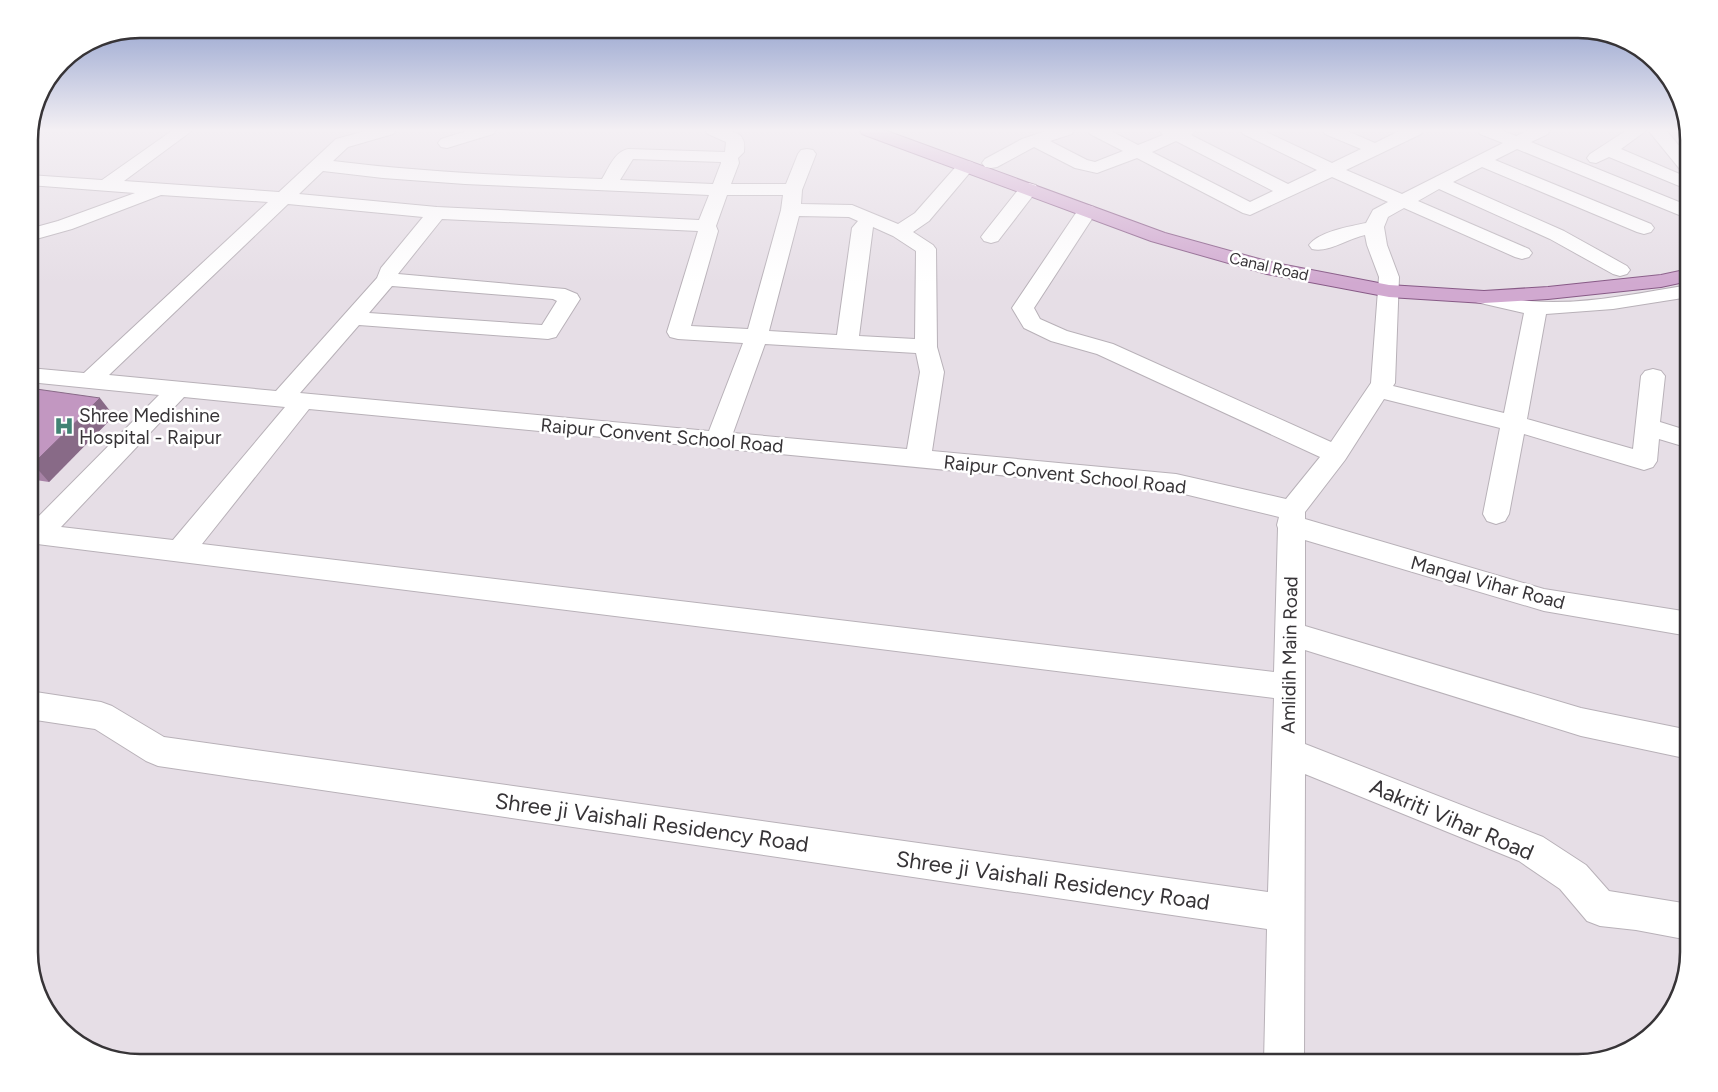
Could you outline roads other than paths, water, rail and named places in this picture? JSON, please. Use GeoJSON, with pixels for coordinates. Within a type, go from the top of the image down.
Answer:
{"type":"FeatureCollection","features":[{"type":"Feature","properties":{"kind":"main road","name":"Canal Road"},"geometry":{"type":"LineString","coordinates":[[1007,181],[1158,237],[1268,268],[1484,297],[1548,293],[1661,281],[1680,277]]}},
{"type":"Feature","properties":{"kind":"main road","name":"Canal Road"},"geometry":{"type":"LineString","coordinates":[[1042,181],[1167,228],[1389,284],[1482,284],[1620,270],[1680,260]]}},
{"type":"Feature","properties":{"kind":"street"},"geometry":{"type":"LineString","coordinates":[[41,181],[284,198],[437,213],[706,226]]}},
{"type":"Feature","properties":{"kind":"street"},"geometry":{"type":"LineString","coordinates":[[105,186],[112,181]]}},
{"type":"Feature","properties":{"kind":"street"},"geometry":{"type":"LineString","coordinates":[[89,381],[302,181]]}},
{"type":"Feature","properties":{"kind":"street"},"geometry":{"type":"LineString","coordinates":[[521,181],[722,188],[852,211],[900,232],[926,249],[926,347],[932,372],[918,459]]}},
{"type":"Feature","properties":{"kind":"street"},"geometry":{"type":"LineString","coordinates":[[724,181],[706,226],[708,231],[678,332],[926,347]]}},
{"type":"Feature","properties":{"kind":"street"},"geometry":{"type":"LineString","coordinates":[[718,440],[757,336],[798,181]]}},
{"type":"Feature","properties":{"kind":"street"},"geometry":{"type":"LineString","coordinates":[[900,232],[922,217],[953,181]]}},
{"type":"Feature","properties":{"kind":"street"},"geometry":{"type":"LineString","coordinates":[[1196,181],[1250,209],[1309,181]]}},
{"type":"Feature","properties":{"kind":"street"},"geometry":{"type":"LineString","coordinates":[[1269,181],[1288,191]]}},
{"type":"Feature","properties":{"kind":"street"},"geometry":{"type":"LineString","coordinates":[[1357,181],[1522,254]]}},
{"type":"Feature","properties":{"kind":"street"},"geometry":{"type":"LineString","coordinates":[[1504,181],[1557,235],[1620,270]]}},
{"type":"Feature","properties":{"kind":"street"},"geometry":{"type":"LineString","coordinates":[[1610,181],[1680,209]]}},
{"type":"Feature","properties":{"kind":"street"},"geometry":{"type":"LineString","coordinates":[[1291,517],[1384,383],[1389,284],[1377,245],[1374,228],[1380,214],[1439,182],[1601,211],[1644,228]]}},
{"type":"Feature","properties":{"kind":"street"},"geometry":{"type":"LineString","coordinates":[[991,237],[1029,189]]}},
{"type":"Feature","properties":{"kind":"street"},"geometry":{"type":"LineString","coordinates":[[38,232],[162,190]]}},
{"type":"Feature","properties":{"kind":"street"},"geometry":{"type":"LineString","coordinates":[[1469,230],[1522,198]]}},
{"type":"Feature","properties":{"kind":"street"},"geometry":{"type":"LineString","coordinates":[[1087,211],[1023,308],[1032,323],[1059,336],[1105,349],[1336,454]]}},
{"type":"Feature","properties":{"kind":"street"},"geometry":{"type":"LineString","coordinates":[[1557,235],[1601,211]]}},
{"type":"Feature","properties":{"kind":"street"},"geometry":{"type":"LineString","coordinates":[[178,552],[353,318],[387,279],[388,272],[437,213]]}},
{"type":"Feature","properties":{"kind":"street"},"geometry":{"type":"LineString","coordinates":[[847,342],[862,228],[869,220]]}},
{"type":"Feature","properties":{"kind":"street"},"geometry":{"type":"LineString","coordinates":[[1319,245],[1346,233],[1374,228]]}},
{"type":"Feature","properties":{"kind":"street"},"geometry":{"type":"LineString","coordinates":[[353,318],[548,332],[569,299],[558,293],[387,279]]}},
{"type":"Feature","properties":{"kind":"street"},"geometry":{"type":"LineString","coordinates":[[1484,297],[1504,304],[1536,308],[1621,301],[1680,292]]}},
{"type":"Feature","properties":{"kind":"street"},"geometry":{"type":"LineString","coordinates":[[1496,514],[1536,308]]}},
{"type":"Feature","properties":{"kind":"street","name":"Raipur Convent School Road"},"geometry":{"type":"LineString","coordinates":[[38,376],[1176,483],[1291,517]]}},
{"type":"Feature","properties":{"kind":"street"},"geometry":{"type":"LineString","coordinates":[[1379,390],[1513,423],[1644,461],[1653,376]]}},
{"type":"Feature","properties":{"kind":"street"},"geometry":{"type":"LineString","coordinates":[[38,529],[176,390]]}},
{"type":"Feature","properties":{"kind":"street"},"geometry":{"type":"LineString","coordinates":[[1648,427],[1680,437]]}},
{"type":"Feature","properties":{"kind":"street","name":"Mangal Vihar Road"},"geometry":{"type":"LineString","coordinates":[[1291,517],[1544,600],[1680,623]]}},
{"type":"Feature","properties":{"kind":"street","name":"Amlidih Main Road"},"geometry":{"type":"LineString","coordinates":[[1284,1054],[1291,517]]}},
{"type":"Feature","properties":{"kind":"street"},"geometry":{"type":"LineString","coordinates":[[38,535],[1288,687]]}},
{"type":"Feature","properties":{"kind":"street"},"geometry":{"type":"LineString","coordinates":[[1289,633],[1581,722],[1680,743]]}},
{"type":"Feature","properties":{"kind":"street","name":"Shree ji Vaishali Residency Road"},"geometry":{"type":"LineString","coordinates":[[38,706],[101,716],[158,752],[1286,913]]}},
{"type":"Feature","properties":{"kind":"street","name":"Aakriti Vihar Road"},"geometry":{"type":"LineString","coordinates":[[1288,752],[1531,849],[1573,877],[1600,908],[1636,912],[1680,920]]}},
{"type":"Feature","properties":{"kind":"place","name":"Shree Medishine Hospital - Raipur"},"geometry":{"type":"Point","coordinates":[64,426]}}]}
